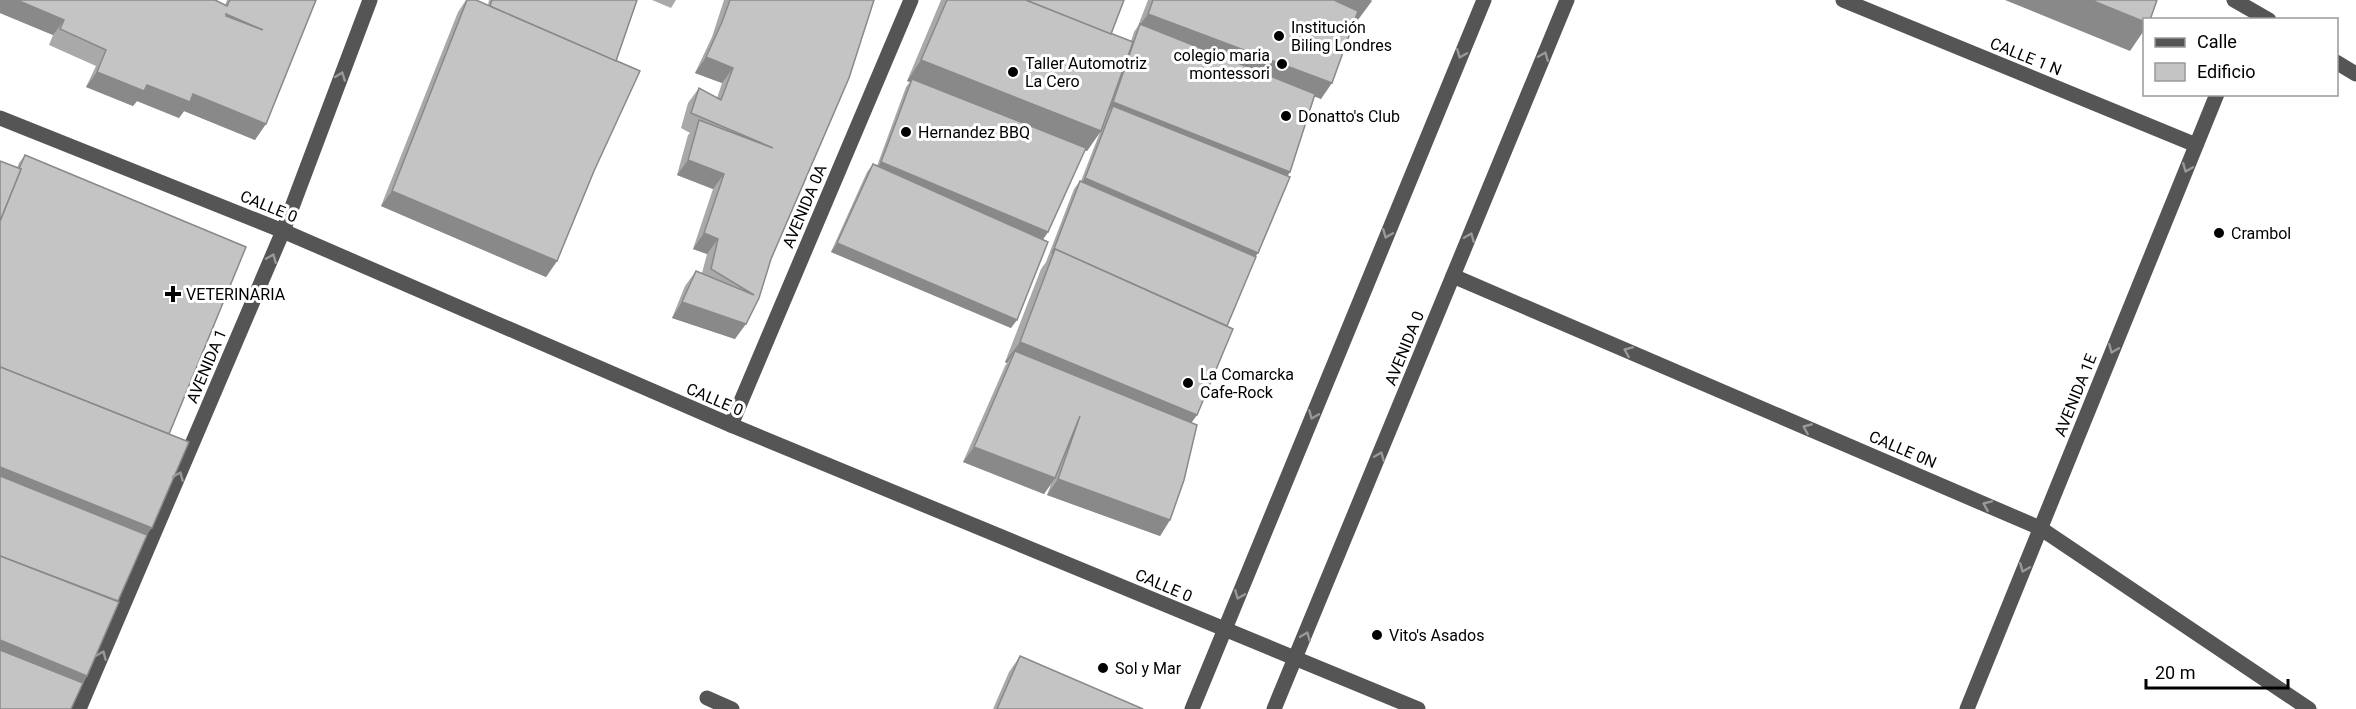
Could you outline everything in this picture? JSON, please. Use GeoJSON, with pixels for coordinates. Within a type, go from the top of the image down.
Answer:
{"type":"FeatureCollection","features":[{"type":"Feature","properties":{"kind":"street","name":"AVENIDA 1"},"geometry":{"type":"LineString","coordinates":[[80,709],[283,231],[370,0]]}},
{"type":"Feature","properties":{"kind":"street","name":"AVENIDA 0A"},"geometry":{"type":"LineString","coordinates":[[731,425],[911,0]]}},
{"type":"Feature","properties":{"kind":"street"},"geometry":{"type":"LineString","coordinates":[[1192,709],[1484,0]]}},
{"type":"Feature","properties":{"kind":"street","name":"AVENIDA 0"},"geometry":{"type":"LineString","coordinates":[[1274,709],[1567,0]]}},
{"type":"Feature","properties":{"kind":"street","name":"CALLE 1 N"},"geometry":{"type":"LineString","coordinates":[[1843,0],[2196,145]]}},
{"type":"Feature","properties":{"kind":"street"},"geometry":{"type":"LineString","coordinates":[[2234,0],[2266,18]]}},
{"type":"Feature","properties":{"kind":"street"},"geometry":{"type":"LineString","coordinates":[[2338,63],[2356,74]]}},
{"type":"Feature","properties":{"kind":"street","name":"AVENIDA 1E"},"geometry":{"type":"LineString","coordinates":[[1967,709],[2216,96]]}},
{"type":"Feature","properties":{"kind":"street","name":"CALLE 0"},"geometry":{"type":"LineString","coordinates":[[0,118],[283,231],[731,425],[1418,709]]}},
{"type":"Feature","properties":{"kind":"street","name":"CALLE 0N"},"geometry":{"type":"LineString","coordinates":[[1453,276],[2040,528],[2309,709]]}},
{"type":"Feature","properties":{"kind":"street"},"geometry":{"type":"LineString","coordinates":[[707,698],[732,709]]}},
{"type":"Feature","properties":{"kind":"building"},"geometry":{"type":"Polygon","coordinates":[[[17,0],[215,0],[227,6],[230,0],[316,0],[266,124],[193,94],[190,102],[147,85],[144,91],[97,72],[106,50],[60,29],[64,20],[17,0]],[[226,14],[226,16],[263,30],[226,14]]]}},
{"type":"Feature","properties":{"kind":"building"},"geometry":{"type":"Polygon","coordinates":[[[467,0],[476,0],[640,71],[594,171],[557,261],[392,191],[467,0]]]}},
{"type":"Feature","properties":{"kind":"building"},"geometry":{"type":"Polygon","coordinates":[[[492,0],[637,0],[616,61],[490,6],[492,0]]]}},
{"type":"Feature","properties":{"kind":"building"},"geometry":{"type":"Polygon","coordinates":[[[730,0],[874,0],[849,78],[771,259],[759,298],[746,324],[682,302],[696,271],[754,295],[711,269],[718,239],[704,233],[724,174],[688,160],[699,120],[773,148],[691,113],[699,88],[721,100],[733,68],[706,57],[730,0]]]}},
{"type":"Feature","properties":{"kind":"building","name":"Taller Automotriz La Cero"},"geometry":{"type":"Polygon","coordinates":[[[947,0],[1026,0],[1133,42],[1101,131],[921,60],[947,0]]]}},
{"type":"Feature","properties":{"kind":"building"},"geometry":{"type":"Polygon","coordinates":[[[1026,0],[1124,0],[1111,34],[1026,0]]]}},
{"type":"Feature","properties":{"kind":"building","name":"colegio maria montessori"},"geometry":{"type":"Polygon","coordinates":[[[1153,0],[1334,0],[1358,11],[1332,83],[1148,14],[1153,0]]]}},
{"type":"Feature","properties":{"kind":"building"},"geometry":{"type":"Polygon","coordinates":[[[2091,0],[2157,0],[2151,18],[2143,18],[2143,21],[2091,0]]]}},
{"type":"Feature","properties":{"kind":"building"},"geometry":{"type":"Polygon","coordinates":[[[1140,24],[1315,94],[1290,172],[1113,102],[1140,24]]]}},
{"type":"Feature","properties":{"kind":"building"},"geometry":{"type":"Polygon","coordinates":[[[912,79],[1086,148],[1048,232],[881,162],[912,79]]]}},
{"type":"Feature","properties":{"kind":"building"},"geometry":{"type":"Polygon","coordinates":[[[1113,106],[1290,177],[1258,253],[1085,178],[1113,106]]]}},
{"type":"Feature","properties":{"kind":"building"},"geometry":{"type":"Polygon","coordinates":[[[25,155],[246,247],[169,434],[0,367],[0,221],[25,155]]]}},
{"type":"Feature","properties":{"kind":"building"},"geometry":{"type":"Polygon","coordinates":[[[0,161],[21,169],[0,221],[0,161]]]}},
{"type":"Feature","properties":{"kind":"building"},"geometry":{"type":"Polygon","coordinates":[[[873,164],[1048,242],[1017,320],[837,243],[873,164]]]}},
{"type":"Feature","properties":{"kind":"building"},"geometry":{"type":"Polygon","coordinates":[[[1080,181],[1256,257],[1227,326],[1055,249],[1052,254],[1080,181]]]}},
{"type":"Feature","properties":{"kind":"building"},"geometry":{"type":"Polygon","coordinates":[[[1055,249],[1233,329],[1197,415],[1020,342],[1055,249]]]}},
{"type":"Feature","properties":{"kind":"building"},"geometry":{"type":"Polygon","coordinates":[[[1015,351],[1197,425],[1184,480],[1170,520],[1058,479],[1080,416],[1055,478],[974,447],[1015,351]]]}},
{"type":"Feature","properties":{"kind":"building"},"geometry":{"type":"Polygon","coordinates":[[[0,367],[189,442],[152,528],[0,467],[0,367]]]}},
{"type":"Feature","properties":{"kind":"building"},"geometry":{"type":"Polygon","coordinates":[[[0,476],[147,535],[118,601],[0,556],[0,476]]]}},
{"type":"Feature","properties":{"kind":"building"},"geometry":{"type":"Polygon","coordinates":[[[0,556],[119,602],[87,676],[0,640],[0,556]]]}},
{"type":"Feature","properties":{"kind":"building"},"geometry":{"type":"Polygon","coordinates":[[[0,650],[83,683],[71,709],[0,709],[0,650]]]}},
{"type":"Feature","properties":{"kind":"building"},"geometry":{"type":"Polygon","coordinates":[[[1020,656],[1143,709],[997,709],[1020,656]]]}},
{"type":"Feature","properties":{"kind":"place","name":"Institución Biling Londres"},"geometry":{"type":"Point","coordinates":[1279,36]}},
{"type":"Feature","properties":{"kind":"place","name":"colegio maria montessori"},"geometry":{"type":"Point","coordinates":[1282,64]}},
{"type":"Feature","properties":{"kind":"place","name":"Taller Automotriz La Cero"},"geometry":{"type":"Point","coordinates":[1013,72]}},
{"type":"Feature","properties":{"kind":"place","name":"Donatto's Club"},"geometry":{"type":"Point","coordinates":[1286,116]}},
{"type":"Feature","properties":{"kind":"place","name":"Hernandez BBQ"},"geometry":{"type":"Point","coordinates":[906,132]}},
{"type":"Feature","properties":{"kind":"place","name":"Crambol"},"geometry":{"type":"Point","coordinates":[2219,233]}},
{"type":"Feature","properties":{"kind":"place","name":"VETERINARIA"},"geometry":{"type":"Point","coordinates":[173,294]}},
{"type":"Feature","properties":{"kind":"place","name":"La Comarcka Cafe-Rock"},"geometry":{"type":"Point","coordinates":[1188,383]}},
{"type":"Feature","properties":{"kind":"place","name":"Vito's Asados"},"geometry":{"type":"Point","coordinates":[1377,635]}},
{"type":"Feature","properties":{"kind":"place","name":"Sol y Mar"},"geometry":{"type":"Point","coordinates":[1103,668]}}]}
